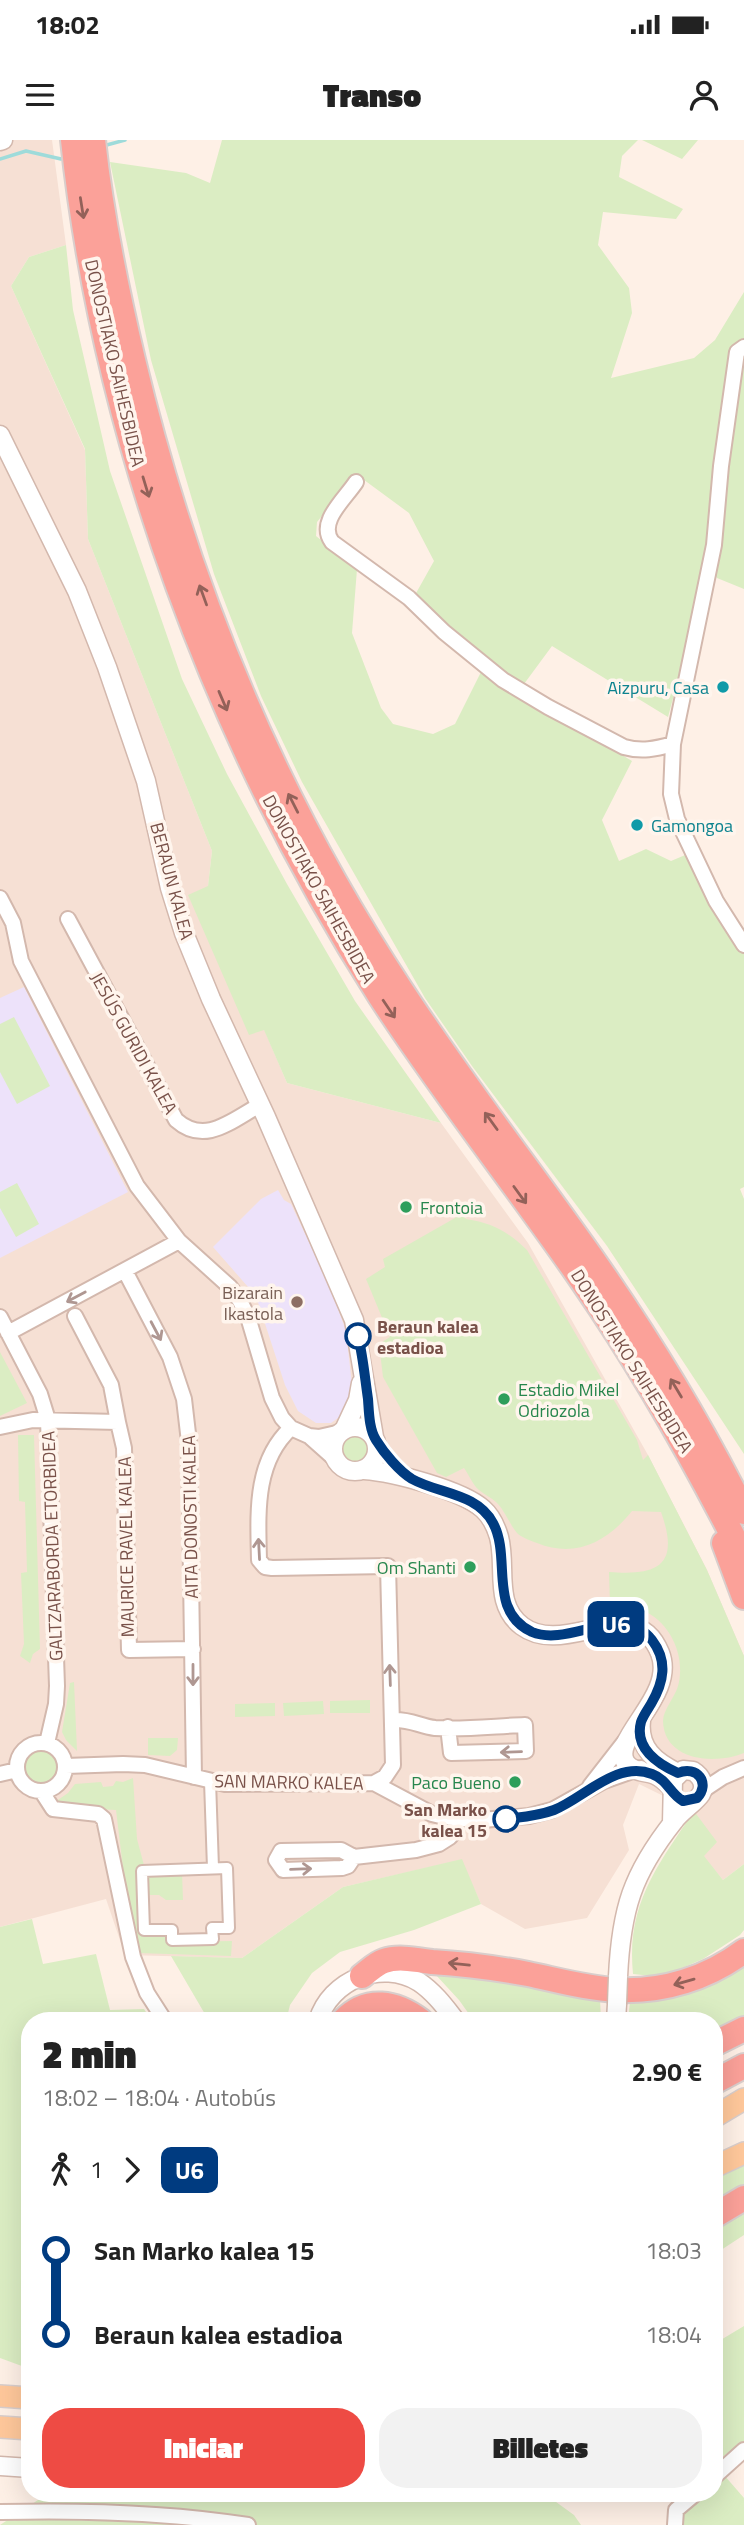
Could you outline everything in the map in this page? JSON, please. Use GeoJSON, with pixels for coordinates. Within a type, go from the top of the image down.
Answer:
{"type":"FeatureCollection","features":[{"type":"Feature","properties":{"kind":"highway","name":"DONOSTIAKO SAIHESBIDEA"},"geometry":{"type":"LineString","coordinates":[[72,140],[89,254],[213,622],[265,746],[314,845],[399,988],[478,1103],[601,1271],[703,1434],[744,1513]]}},
{"type":"Feature","properties":{"kind":"highway","name":"DONOSTIAKO SAIHESBIDEA"},"geometry":{"type":"LineString","coordinates":[[93,140],[120,349],[146,486],[198,642],[247,756],[296,854],[348,944],[420,1056],[568,1261],[632,1356],[678,1431],[744,1558]]}},
{"type":"Feature","properties":{"kind":"highway"},"geometry":{"type":"LineString","coordinates":[[703,1434],[726,1457],[744,1484]]}},
{"type":"Feature","properties":{"kind":"highway"},"geometry":{"type":"LineString","coordinates":[[709,1488],[714,1516],[744,1597]]}},
{"type":"Feature","properties":{"kind":"highway"},"geometry":{"type":"LineString","coordinates":[[362,1976],[377,1964],[396,1959],[508,1971],[600,1989],[639,1990],[700,1977],[744,1951]]}},
{"type":"Feature","properties":{"kind":"highway"},"geometry":{"type":"LineString","coordinates":[[356,2012],[363,2007],[380,2003],[407,2012]]}},
{"type":"Feature","properties":{"kind":"highway"},"geometry":{"type":"LineString","coordinates":[[723,2040],[744,2029]]}},
{"type":"Feature","properties":{"kind":"highway"},"geometry":{"type":"LineString","coordinates":[[723,2077],[744,2066]]}},
{"type":"Feature","properties":{"kind":"highway"},"geometry":{"type":"LineString","coordinates":[[723,2211],[744,2198]]}},
{"type":"Feature","properties":{"kind":"main road"},"geometry":{"type":"LineString","coordinates":[[723,2112],[744,2099]]}},
{"type":"Feature","properties":{"kind":"main road"},"geometry":{"type":"LineString","coordinates":[[723,2162],[744,2152]]}},
{"type":"Feature","properties":{"kind":"main road"},"geometry":{"type":"LineString","coordinates":[[0,2396],[21,2397]]}},
{"type":"Feature","properties":{"kind":"main road"},"geometry":{"type":"LineString","coordinates":[[0,2427],[21,2428]]}},
{"type":"Feature","properties":{"kind":"street"},"geometry":{"type":"LineString","coordinates":[[744,347],[737,352],[721,466],[714,545],[673,744],[671,794],[677,819],[716,901],[744,945]]}},
{"type":"Feature","properties":{"kind":"street","name":"BERAUN KALEA"},"geometry":{"type":"LineString","coordinates":[[0,435],[77,591],[107,667],[146,781],[170,888],[184,933],[354,1320],[375,1438]]}},
{"type":"Feature","properties":{"kind":"street"},"geometry":{"type":"LineString","coordinates":[[356,482],[327,524],[326,534],[331,542],[409,598],[444,632],[503,680],[548,707],[624,747],[638,751],[655,750],[673,744]]}},
{"type":"Feature","properties":{"kind":"street"},"geometry":{"type":"LineString","coordinates":[[0,898],[13,923],[21,961],[138,1186],[179,1241],[230,1287],[240,1300],[248,1317],[272,1398],[282,1418],[291,1428],[309,1436],[319,1437],[357,1427],[364,1429],[375,1438],[395,1464],[412,1478]]}},
{"type":"Feature","properties":{"kind":"street","name":"JESÚS GURIDI KALEA"},"geometry":{"type":"LineString","coordinates":[[68,919],[176,1120],[185,1128],[196,1132],[209,1132],[260,1105]]}},
{"type":"Feature","properties":{"kind":"street"},"geometry":{"type":"LineString","coordinates":[[8,1333],[179,1241]]}},
{"type":"Feature","properties":{"kind":"street","name":"AITA DONOSTI KALEA"},"geometry":{"type":"LineString","coordinates":[[125,1270],[170,1357],[184,1399],[190,1442],[194,1777]]}},
{"type":"Feature","properties":{"kind":"street","name":"MAURICE RAVEL KALEA"},"geometry":{"type":"LineString","coordinates":[[75,1316],[111,1385],[124,1448],[128,1650],[193,1649]]}},
{"type":"Feature","properties":{"kind":"street","name":"GALTZARABORDA ETORBIDEA"},"geometry":{"type":"LineString","coordinates":[[0,1317],[40,1394],[48,1420],[57,1686],[56,1704],[47,1743]]}},
{"type":"Feature","properties":{"kind":"street","name":"BERAUN KALEA"},"geometry":{"type":"LineString","coordinates":[[343,1431],[358,1400],[362,1365]]}},
{"type":"Feature","properties":{"kind":"street"},"geometry":{"type":"LineString","coordinates":[[0,1427],[33,1420],[118,1422]]}},
{"type":"Feature","properties":{"kind":"street"},"geometry":{"type":"LineString","coordinates":[[291,1428],[282,1436],[265,1466],[258,1506],[259,1560],[265,1567],[388,1566],[393,1765],[396,1784],[411,1802]]}},
{"type":"Feature","properties":{"kind":"street"},"geometry":{"type":"LineString","coordinates":[[336,1461],[334,1442],[343,1431]]}},
{"type":"Feature","properties":{"kind":"street"},"geometry":{"type":"LineString","coordinates":[[309,1436],[349,1471],[363,1470],[412,1478],[474,1502],[486,1511],[500,1540],[503,1597],[508,1610],[523,1627],[551,1637],[609,1624],[623,1624],[637,1628],[650,1638],[660,1653],[662,1683],[641,1721],[628,1737],[623,1757],[635,1770],[672,1780],[688,1770],[698,1789]]}},
{"type":"Feature","properties":{"kind":"street"},"geometry":{"type":"LineString","coordinates":[[363,1470],[375,1460],[375,1438]]}},
{"type":"Feature","properties":{"kind":"street"},"geometry":{"type":"LineString","coordinates":[[392,1720],[406,1719],[433,1728],[448,1727],[525,1725],[526,1751],[451,1754],[448,1727]]}},
{"type":"Feature","properties":{"kind":"street"},"geometry":{"type":"LineString","coordinates":[[641,1721],[645,1747],[672,1780],[683,1801],[698,1789],[738,1770]]}},
{"type":"Feature","properties":{"kind":"street","name":"SAN MARKO KALEA"},"geometry":{"type":"LineString","coordinates":[[585,1793],[628,1737]]}},
{"type":"Feature","properties":{"kind":"street"},"geometry":{"type":"LineString","coordinates":[[47,1743],[58,1749],[66,1766],[65,1774],[56,1787],[41,1792],[28,1788],[17,1770],[19,1757],[34,1744],[47,1743]]}},
{"type":"Feature","properties":{"kind":"street","name":"SAN MARKO KALEA"},"geometry":{"type":"LineString","coordinates":[[66,1766],[145,1765],[225,1784],[374,1783],[432,1814],[456,1818],[506,1819],[541,1814],[564,1805],[604,1781],[635,1770]]}},
{"type":"Feature","properties":{"kind":"street"},"geometry":{"type":"LineString","coordinates":[[374,1783],[385,1777],[393,1765]]}},
{"type":"Feature","properties":{"kind":"street"},"geometry":{"type":"LineString","coordinates":[[0,1774],[17,1770]]}},
{"type":"Feature","properties":{"kind":"street"},"geometry":{"type":"LineString","coordinates":[[672,1780],[672,1823]]}},
{"type":"Feature","properties":{"kind":"street"},"geometry":{"type":"LineString","coordinates":[[210,1781],[213,1868]]}},
{"type":"Feature","properties":{"kind":"street"},"geometry":{"type":"LineString","coordinates":[[616,2012],[622,1926],[633,1885],[672,1823],[698,1789]]}},
{"type":"Feature","properties":{"kind":"street"},"geometry":{"type":"LineString","coordinates":[[41,1792],[53,1809],[97,1814],[104,1819],[133,1957],[147,1993],[159,2012]]}},
{"type":"Feature","properties":{"kind":"street"},"geometry":{"type":"LineString","coordinates":[[354,1857],[399,1853],[439,1844],[454,1832],[456,1818]]}},
{"type":"Feature","properties":{"kind":"street"},"geometry":{"type":"LineString","coordinates":[[213,1868],[228,1868],[229,1928],[212,1928],[213,1939],[172,1940],[172,1930],[144,1930],[142,1871],[213,1868]]}},
{"type":"Feature","properties":{"kind":"street"},"geometry":{"type":"LineString","coordinates":[[322,2012],[325,2004],[342,1986],[362,1976],[389,1972],[411,1978],[430,1990],[448,2012]]}},
{"type":"Feature","properties":{"kind":"street"},"geometry":{"type":"LineString","coordinates":[[723,2469],[744,2450]]}},
{"type":"Feature","properties":{"kind":"street"},"geometry":{"type":"LineString","coordinates":[[0,2466],[21,2467]]}},
{"type":"Feature","properties":{"kind":"street"},"geometry":{"type":"LineString","coordinates":[[0,2476],[21,2477]]}},
{"type":"Feature","properties":{"kind":"street"},"geometry":{"type":"LineString","coordinates":[[675,2525],[676,2510],[686,2502]]}},
{"type":"Feature","properties":{"kind":"street"},"geometry":{"type":"LineString","coordinates":[[0,2512],[133,2512],[248,2525]]}},
{"type":"Feature","properties":{"kind":"shaded area"},"geometry":{"type":"Polygon","coordinates":[[[0,140],[52,140],[66,245],[29,257],[11,286],[85,450],[88,539],[212,851],[207,895],[287,1083],[441,1123],[528,1243],[648,1455],[707,1570],[744,1656],[744,1864],[723,1880],[703,1856],[694,1811],[639,1784],[623,1825],[629,1850],[587,1918],[525,1929],[481,1904],[461,1860],[343,1887],[242,1958],[125,1955],[106,1899],[0,1927],[0,140]]]}},
{"type":"Feature","properties":{"kind":"shaded area"},"geometry":{"type":"Polygon","coordinates":[[[24,987],[128,1192],[0,1258],[0,998],[24,987]]]}},
{"type":"Feature","properties":{"kind":"shaded area","name":"Bizarain Ikastola"},"geometry":{"type":"Polygon","coordinates":[[[278,1190],[284,1200],[291,1204],[330,1287],[346,1331],[351,1399],[345,1413],[331,1423],[316,1423],[298,1411],[285,1385],[256,1296],[213,1247],[261,1199],[278,1190]]]}},
{"type":"Feature","properties":{"kind":"green space"},"geometry":{"type":"Polygon","coordinates":[[[222,140],[638,140],[622,156],[619,177],[683,209],[676,219],[603,212],[598,245],[629,288],[632,313],[611,378],[694,358],[715,340],[744,292],[744,589],[717,578],[704,559],[685,654],[668,717],[552,646],[524,684],[493,666],[415,595],[434,561],[409,513],[356,474],[317,522],[316,536],[357,569],[352,633],[381,708],[393,724],[433,734],[455,724],[483,668],[632,761],[602,820],[619,861],[646,849],[671,861],[690,853],[744,952],[744,1187],[740,1189],[744,1199],[744,1454],[607,1246],[472,1066],[425,998],[302,782],[261,696],[214,574],[151,360],[110,162],[186,173],[210,183],[222,140]]]}},
{"type":"Feature","properties":{"kind":"green space"},"geometry":{"type":"Polygon","coordinates":[[[642,140],[698,140],[682,159],[642,140]]]}},
{"type":"Feature","properties":{"kind":"green space"},"geometry":{"type":"Polygon","coordinates":[[[66,245],[73,310],[110,471],[182,679],[227,774],[355,1001],[441,1123],[287,1083],[264,1030],[249,1035],[188,895],[208,886],[212,851],[88,539],[85,449],[11,286],[29,257],[66,245]]]}},
{"type":"Feature","properties":{"kind":"green space"},"geometry":{"type":"Polygon","coordinates":[[[14,1017],[50,1086],[17,1104],[0,1072],[0,1024],[14,1017]]]}},
{"type":"Feature","properties":{"kind":"green space"},"geometry":{"type":"Polygon","coordinates":[[[17,1183],[39,1224],[16,1237],[0,1208],[0,1192],[17,1183]]]}},
{"type":"Feature","properties":{"kind":"green space","name":"Estadio Mikel Odriozola"},"geometry":{"type":"Polygon","coordinates":[[[462,1214],[466,1219],[500,1229],[527,1250],[637,1440],[643,1460],[648,1455],[707,1570],[744,1656],[744,1753],[706,1759],[681,1752],[672,1745],[663,1721],[680,1675],[678,1652],[674,1642],[661,1623],[642,1610],[610,1605],[609,1572],[641,1572],[652,1569],[661,1563],[666,1555],[668,1544],[661,1512],[632,1511],[602,1539],[578,1548],[551,1547],[525,1538],[515,1531],[497,1503],[477,1488],[464,1468],[446,1477],[437,1473],[383,1377],[379,1344],[390,1337],[366,1279],[385,1267],[383,1259],[462,1214]]]}},
{"type":"Feature","properties":{"kind":"green space"},"geometry":{"type":"Polygon","coordinates":[[[0,1352],[27,1403],[0,1416],[0,1352]]]}},
{"type":"Feature","properties":{"kind":"green space"},"geometry":{"type":"Polygon","coordinates":[[[18,1435],[34,1435],[40,1649],[33,1654],[30,1663],[20,1656],[24,1644],[21,1573],[27,1572],[25,1502],[19,1501],[18,1435]]]}},
{"type":"Feature","properties":{"kind":"green space"},"geometry":{"type":"Polygon","coordinates":[[[355,1435],[366,1439],[370,1450],[366,1461],[355,1465],[344,1461],[340,1450],[344,1439],[355,1435]]]}},
{"type":"Feature","properties":{"kind":"green space"},"geometry":{"type":"Polygon","coordinates":[[[74,1682],[77,1751],[62,1732],[70,1683],[74,1682]]]}},
{"type":"Feature","properties":{"kind":"green space"},"geometry":{"type":"Polygon","coordinates":[[[370,1700],[370,1713],[330,1713],[330,1701],[370,1700]]]}},
{"type":"Feature","properties":{"kind":"green space"},"geometry":{"type":"Polygon","coordinates":[[[323,1701],[324,1714],[284,1716],[283,1703],[323,1701]]]}},
{"type":"Feature","properties":{"kind":"green space"},"geometry":{"type":"Polygon","coordinates":[[[275,1703],[275,1716],[235,1717],[235,1704],[275,1703]]]}},
{"type":"Feature","properties":{"kind":"green space"},"geometry":{"type":"Polygon","coordinates":[[[148,1738],[178,1738],[177,1750],[170,1756],[148,1755],[148,1738]]]}},
{"type":"Feature","properties":{"kind":"green space"},"geometry":{"type":"Polygon","coordinates":[[[40,1749],[53,1754],[58,1767],[53,1780],[40,1785],[27,1780],[22,1767],[27,1754],[40,1749]]]}},
{"type":"Feature","properties":{"kind":"green space"},"geometry":{"type":"Polygon","coordinates":[[[133,1778],[137,1839],[145,1869],[142,1932],[170,1933],[170,1942],[232,1941],[231,1956],[137,1953],[131,1934],[116,1810],[75,1808],[55,1802],[75,1784],[101,1782],[103,1787],[113,1786],[116,1781],[123,1782],[133,1778]]]}},
{"type":"Feature","properties":{"kind":"green space"},"geometry":{"type":"Polygon","coordinates":[[[694,1811],[717,1842],[704,1856],[723,1880],[744,1864],[744,1930],[703,1959],[661,1977],[633,1974],[635,1927],[647,1886],[694,1811]]]}},
{"type":"Feature","properties":{"kind":"green space"},"geometry":{"type":"Polygon","coordinates":[[[462,1859],[481,1904],[414,1930],[340,1952],[312,1973],[290,2005],[288,2012],[204,2012],[171,1956],[242,1958],[343,1887],[462,1859]]]}},
{"type":"Feature","properties":{"kind":"green space"},"geometry":{"type":"Polygon","coordinates":[[[182,1872],[183,1900],[166,1900],[159,1895],[147,1895],[145,1874],[182,1872]]]}},
{"type":"Feature","properties":{"kind":"green space"},"geometry":{"type":"Polygon","coordinates":[[[32,1919],[43,1964],[96,1954],[110,2010],[144,2009],[146,2012],[21,2012],[21,2366],[0,2358],[0,1927],[32,1919]]]}},
{"type":"Feature","properties":{"kind":"green space"},"geometry":{"type":"Polygon","coordinates":[[[744,1962],[744,2017],[723,2027],[723,2012],[629,2012],[630,2002],[744,1962]]]}},
{"type":"Feature","properties":{"kind":"green space"},"geometry":{"type":"Polygon","coordinates":[[[435,1974],[465,1975],[600,1998],[601,2012],[468,2012],[435,1974]]]}},
{"type":"Feature","properties":{"kind":"green space"},"geometry":{"type":"Polygon","coordinates":[[[744,2165],[744,2185],[723,2196],[723,2176],[744,2165]]]}},
{"type":"Feature","properties":{"kind":"green space"},"geometry":{"type":"Polygon","coordinates":[[[744,2213],[744,2235],[723,2249],[723,2226],[744,2213]]]}},
{"type":"Feature","properties":{"kind":"green space"},"geometry":{"type":"Polygon","coordinates":[[[744,2326],[744,2441],[723,2456],[723,2339],[744,2326]]]}},
{"type":"Feature","properties":{"kind":"green space"},"geometry":{"type":"Polygon","coordinates":[[[723,2476],[744,2498],[744,2525],[683,2525],[683,2512],[694,2502],[723,2502],[723,2476]]]}},
{"type":"Feature","properties":{"kind":"green space"},"geometry":{"type":"Polygon","coordinates":[[[35,2502],[556,2502],[574,2515],[581,2525],[0,2525],[35,2502]]]}},
{"type":"Feature","properties":{"kind":"waterway"},"geometry":{"type":"LineString","coordinates":[[103,146],[125,140]]}},
{"type":"Feature","properties":{"kind":"waterway"},"geometry":{"type":"LineString","coordinates":[[0,159],[26,151],[61,159],[65,157]]}},
{"type":"Feature","properties":{"kind":"bus line","name":"U6"},"geometry":{"type":"LineString","coordinates":[[358,1336],[370,1422],[374,1437],[383,1450],[412,1478],[474,1502],[486,1511],[500,1540],[503,1597],[508,1610],[523,1627],[551,1637],[609,1624],[623,1624],[637,1628],[650,1638],[660,1653],[662,1683],[641,1721],[643,1741],[658,1763],[678,1773],[683,1770],[694,1771],[703,1784],[697,1798],[683,1801],[675,1796],[672,1788],[662,1779],[635,1770],[604,1781],[552,1810],[506,1819]]}},
{"type":"Feature","properties":{"kind":"place","name":"Aizpuru, Casa"},"geometry":{"type":"Point","coordinates":[723,687]}},
{"type":"Feature","properties":{"kind":"place","name":"Gamongoa"},"geometry":{"type":"Point","coordinates":[637,825]}},
{"type":"Feature","properties":{"kind":"place","name":"Frontoia"},"geometry":{"type":"Point","coordinates":[406,1207]}},
{"type":"Feature","properties":{"kind":"place","name":"Bizarain Ikastola"},"geometry":{"type":"Point","coordinates":[297,1302]}},
{"type":"Feature","properties":{"kind":"place","name":"Beraun kalea estadioa"},"geometry":{"type":"Point","coordinates":[358,1336]}},
{"type":"Feature","properties":{"kind":"place","name":"Estadio Mikel Odriozola"},"geometry":{"type":"Point","coordinates":[504,1399]}},
{"type":"Feature","properties":{"kind":"place","name":"Om Shanti"},"geometry":{"type":"Point","coordinates":[470,1567]}},
{"type":"Feature","properties":{"kind":"place","name":"Paco Bueno"},"geometry":{"type":"Point","coordinates":[515,1782]}},
{"type":"Feature","properties":{"kind":"place","name":"San Marko kalea 15"},"geometry":{"type":"Point","coordinates":[506,1819]}}]}
